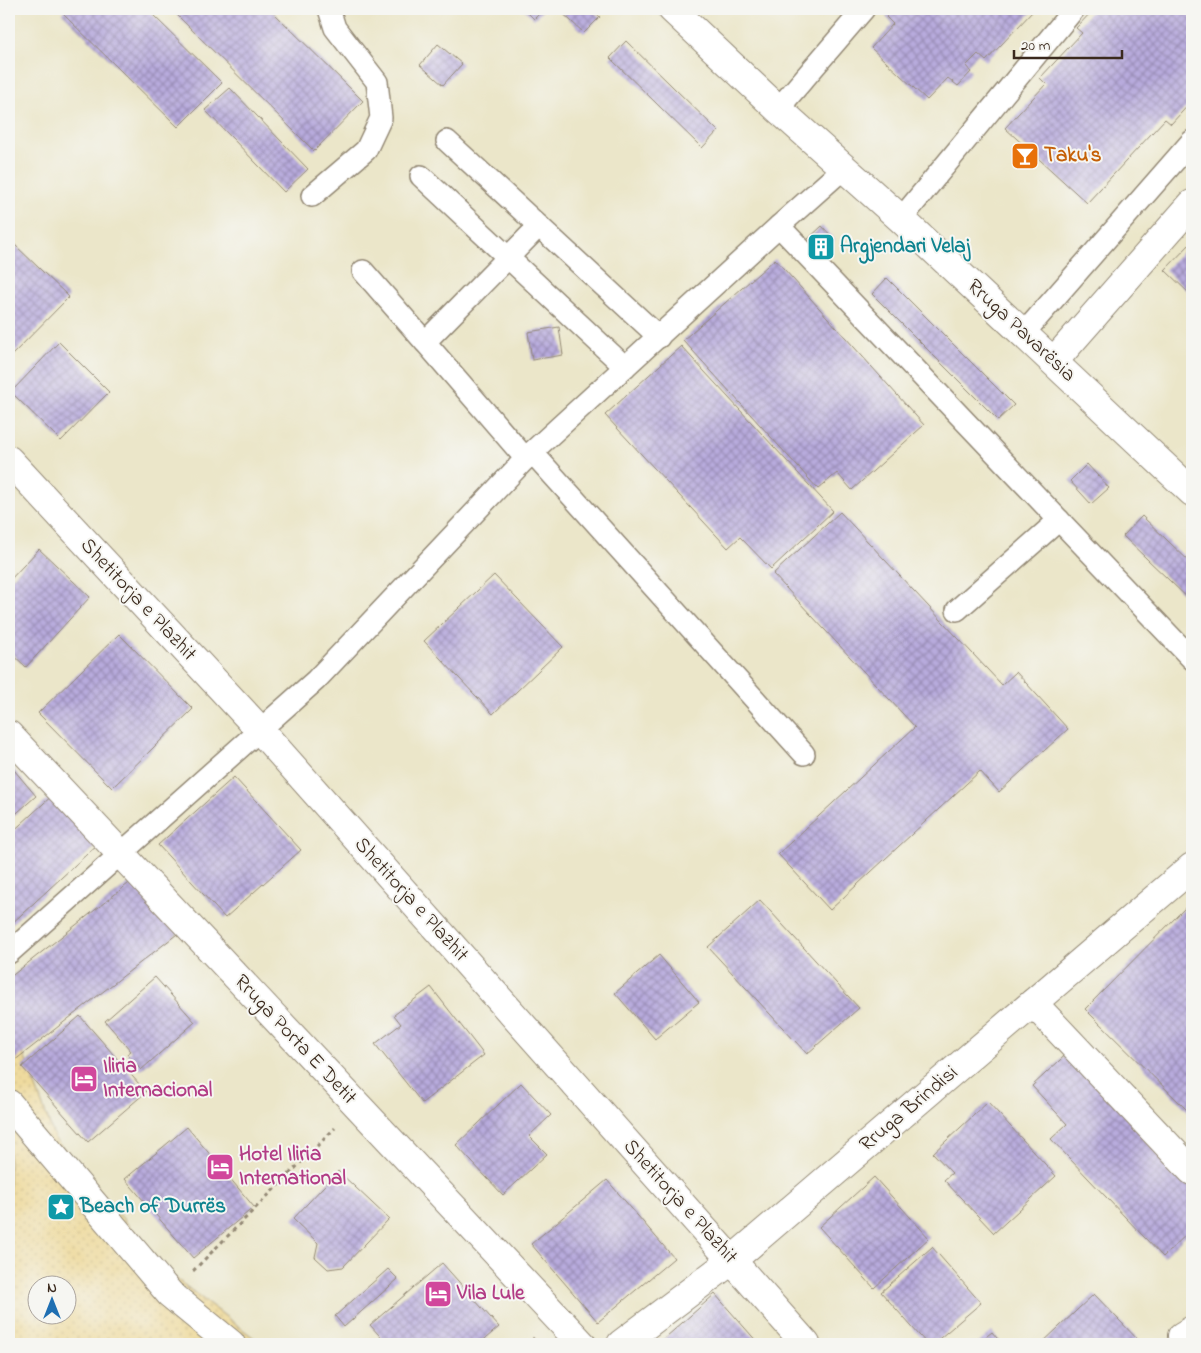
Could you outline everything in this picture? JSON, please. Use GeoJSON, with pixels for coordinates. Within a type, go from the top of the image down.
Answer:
{"type":"FeatureCollection","features":[{"type":"Feature","properties":{"kind":"street","name":"Rruga Pavarësia"},"geometry":{"type":"LineString","coordinates":[[672,9],[1190,485]]}},
{"type":"Feature","properties":{"kind":"street"},"geometry":{"type":"LineString","coordinates":[[1054,361],[1192,204]]}},
{"type":"Feature","properties":{"kind":"street","name":"Shetitorja e Plazhit"},"geometry":{"type":"LineString","coordinates":[[9,460],[260,730],[806,1344]]}},
{"type":"Feature","properties":{"kind":"street","name":"Rruga Porta E Detit"},"geometry":{"type":"LineString","coordinates":[[9,735],[582,1344]]}},
{"type":"Feature","properties":{"kind":"street","name":"Rruga Brindisi"},"geometry":{"type":"LineString","coordinates":[[621,1344],[731,1261],[1192,867]]}},
{"type":"Feature","properties":{"kind":"street"},"geometry":{"type":"LineString","coordinates":[[1033,1003],[1192,1171]]}},
{"type":"Feature","properties":{"kind":"street"},"geometry":{"type":"LineString","coordinates":[[9,1104],[170,1294],[231,1344]]}},
{"type":"Feature","properties":{"kind":"lane"},"geometry":{"type":"LineString","coordinates":[[312,196],[366,150],[381,118],[377,82],[335,28],[329,9]]}},
{"type":"Feature","properties":{"kind":"lane"},"geometry":{"type":"LineString","coordinates":[[778,108],[864,9]]}},
{"type":"Feature","properties":{"kind":"lane"},"geometry":{"type":"LineString","coordinates":[[901,219],[1074,9]]}},
{"type":"Feature","properties":{"kind":"lane"},"geometry":{"type":"LineString","coordinates":[[1024,333],[1192,140]]}},
{"type":"Feature","properties":{"kind":"lane"},"geometry":{"type":"LineString","coordinates":[[447,141],[659,337]]}},
{"type":"Feature","properties":{"kind":"lane"},"geometry":{"type":"LineString","coordinates":[[9,953],[316,680],[529,456],[844,168]]}},
{"type":"Feature","properties":{"kind":"lane"},"geometry":{"type":"LineString","coordinates":[[421,176],[625,367]]}},
{"type":"Feature","properties":{"kind":"lane"},"geometry":{"type":"LineString","coordinates":[[425,342],[539,226]]}},
{"type":"Feature","properties":{"kind":"lane"},"geometry":{"type":"LineString","coordinates":[[779,226],[1192,658]]}},
{"type":"Feature","properties":{"kind":"lane"},"geometry":{"type":"LineString","coordinates":[[363,271],[529,456],[804,754]]}},
{"type":"Feature","properties":{"kind":"lane"},"geometry":{"type":"LineString","coordinates":[[957,610],[1059,520]]}},
{"type":"Feature","properties":{"kind":"path"},"geometry":{"type":"LineString","coordinates":[[170,1294],[357,1106]]}},
{"type":"Feature","properties":{"kind":"sand","name":"Beach of Durrës"},"geometry":{"type":"Polygon","coordinates":[[[9,1038],[22,1050],[55,1139],[171,1275],[262,1344],[9,1344],[9,1038]]]}},
{"type":"Feature","properties":{"kind":"building"},"geometry":{"type":"Polygon","coordinates":[[[66,9],[147,9],[222,83],[178,127],[62,13],[66,9]]]}},
{"type":"Feature","properties":{"kind":"building"},"geometry":{"type":"Polygon","coordinates":[[[171,9],[270,9],[363,101],[314,151],[171,9]]]}},
{"type":"Feature","properties":{"kind":"building"},"geometry":{"type":"Polygon","coordinates":[[[524,9],[544,9],[534,19],[524,9]]]}},
{"type":"Feature","properties":{"kind":"building"},"geometry":{"type":"Polygon","coordinates":[[[558,9],[591,9],[600,17],[584,33],[558,9]]]}},
{"type":"Feature","properties":{"kind":"building"},"geometry":{"type":"Polygon","coordinates":[[[894,9],[1030,9],[1033,11],[986,61],[978,54],[966,66],[971,72],[958,86],[948,78],[927,100],[871,48],[893,24],[886,17],[894,9]]]}},
{"type":"Feature","properties":{"kind":"building"},"geometry":{"type":"Polygon","coordinates":[[[1094,9],[1192,9],[1192,101],[1171,124],[1165,119],[1087,203],[1005,128],[1046,84],[1040,78],[1082,33],[1076,28],[1094,9]]]}},
{"type":"Feature","properties":{"kind":"building"},"geometry":{"type":"Polygon","coordinates":[[[626,41],[718,131],[702,148],[610,58],[626,41]]]}},
{"type":"Feature","properties":{"kind":"building"},"geometry":{"type":"Polygon","coordinates":[[[438,44],[462,64],[443,85],[420,65],[438,44]]]}},
{"type":"Feature","properties":{"kind":"building"},"geometry":{"type":"Polygon","coordinates":[[[230,88],[308,169],[284,192],[205,110],[230,88]]]}},
{"type":"Feature","properties":{"kind":"building","name":"Argjendari Velaj"},"geometry":{"type":"Polygon","coordinates":[[[822,226],[835,240],[820,254],[807,240],[822,226]]]}},
{"type":"Feature","properties":{"kind":"building"},"geometry":{"type":"Polygon","coordinates":[[[1192,242],[1192,296],[1165,270],[1192,242]]]}},
{"type":"Feature","properties":{"kind":"building"},"geometry":{"type":"Polygon","coordinates":[[[13,243],[69,297],[9,358],[9,247],[13,243]]]}},
{"type":"Feature","properties":{"kind":"building"},"geometry":{"type":"Polygon","coordinates":[[[775,259],[924,425],[852,490],[837,473],[818,489],[683,340],[775,259]]]}},
{"type":"Feature","properties":{"kind":"building"},"geometry":{"type":"Polygon","coordinates":[[[887,278],[1014,405],[998,420],[872,294],[887,278]]]}},
{"type":"Feature","properties":{"kind":"building"},"geometry":{"type":"Polygon","coordinates":[[[559,327],[563,355],[532,360],[528,332],[559,327]]]}},
{"type":"Feature","properties":{"kind":"building"},"geometry":{"type":"Polygon","coordinates":[[[59,342],[109,392],[61,441],[11,392],[59,342]]]}},
{"type":"Feature","properties":{"kind":"building"},"geometry":{"type":"Polygon","coordinates":[[[681,346],[833,511],[771,569],[740,537],[728,548],[605,415],[681,346]]]}},
{"type":"Feature","properties":{"kind":"building"},"geometry":{"type":"Polygon","coordinates":[[[1087,464],[1109,488],[1091,504],[1070,481],[1087,464]]]}},
{"type":"Feature","properties":{"kind":"building"},"geometry":{"type":"Polygon","coordinates":[[[840,512],[1002,685],[1016,672],[1068,729],[999,792],[980,771],[830,910],[778,854],[915,727],[773,574],[840,512]]]}},
{"type":"Feature","properties":{"kind":"building"},"geometry":{"type":"Polygon","coordinates":[[[1142,516],[1192,564],[1192,602],[1123,536],[1142,516]]]}},
{"type":"Feature","properties":{"kind":"building"},"geometry":{"type":"Polygon","coordinates":[[[39,549],[90,597],[26,667],[9,651],[9,581],[39,549]]]}},
{"type":"Feature","properties":{"kind":"building"},"geometry":{"type":"Polygon","coordinates":[[[494,575],[563,647],[493,714],[424,641],[494,575]]]}},
{"type":"Feature","properties":{"kind":"building"},"geometry":{"type":"Polygon","coordinates":[[[119,634],[193,709],[112,788],[38,713],[119,634]]]}},
{"type":"Feature","properties":{"kind":"building"},"geometry":{"type":"Polygon","coordinates":[[[9,764],[36,796],[9,820],[9,764]]]}},
{"type":"Feature","properties":{"kind":"building"},"geometry":{"type":"Polygon","coordinates":[[[234,777],[301,850],[225,918],[158,845],[234,777]]]}},
{"type":"Feature","properties":{"kind":"building"},"geometry":{"type":"Polygon","coordinates":[[[55,793],[100,842],[9,926],[9,835],[55,793]]]}},
{"type":"Feature","properties":{"kind":"building"},"geometry":{"type":"Polygon","coordinates":[[[138,876],[181,931],[14,1061],[9,1054],[9,978],[138,876]]]}},
{"type":"Feature","properties":{"kind":"building"},"geometry":{"type":"Polygon","coordinates":[[[760,900],[859,1008],[807,1054],[708,947],[760,900]]]}},
{"type":"Feature","properties":{"kind":"building"},"geometry":{"type":"Polygon","coordinates":[[[1192,901],[1192,1115],[1085,1009],[1192,901]]]}},
{"type":"Feature","properties":{"kind":"building"},"geometry":{"type":"Polygon","coordinates":[[[659,955],[699,1002],[655,1039],[615,993],[659,955]]]}},
{"type":"Feature","properties":{"kind":"building"},"geometry":{"type":"Polygon","coordinates":[[[155,977],[195,1022],[141,1070],[127,1054],[131,1051],[105,1021],[155,977]]]}},
{"type":"Feature","properties":{"kind":"building"},"geometry":{"type":"Polygon","coordinates":[[[431,987],[484,1055],[422,1103],[375,1044],[401,1024],[394,1015],[431,987]]]}},
{"type":"Feature","properties":{"kind":"building","name":"Iliria Internacional"},"geometry":{"type":"Polygon","coordinates":[[[80,1016],[146,1092],[88,1142],[22,1067],[80,1016]]]}},
{"type":"Feature","properties":{"kind":"building"},"geometry":{"type":"Polygon","coordinates":[[[1073,1048],[1192,1175],[1192,1229],[1163,1257],[1051,1139],[1067,1124],[1032,1086],[1073,1048]]]}},
{"type":"Feature","properties":{"kind":"building"},"geometry":{"type":"Polygon","coordinates":[[[521,1083],[551,1115],[529,1136],[547,1154],[503,1195],[456,1145],[521,1083]]]}},
{"type":"Feature","properties":{"kind":"building"},"geometry":{"type":"Polygon","coordinates":[[[988,1102],[1056,1176],[994,1233],[944,1180],[952,1173],[933,1153],[988,1102]]]}},
{"type":"Feature","properties":{"kind":"building"},"geometry":{"type":"Polygon","coordinates":[[[187,1127],[254,1207],[193,1258],[125,1179],[187,1127]]]}},
{"type":"Feature","properties":{"kind":"building"},"geometry":{"type":"Polygon","coordinates":[[[338,1171],[389,1219],[343,1267],[328,1269],[315,1257],[318,1243],[293,1219],[338,1171]]]}},
{"type":"Feature","properties":{"kind":"building"},"geometry":{"type":"Polygon","coordinates":[[[874,1177],[929,1238],[874,1288],[819,1227],[874,1177]]]}},
{"type":"Feature","properties":{"kind":"building"},"geometry":{"type":"Polygon","coordinates":[[[607,1180],[674,1258],[598,1322],[531,1244],[607,1180]]]}},
{"type":"Feature","properties":{"kind":"building"},"geometry":{"type":"Polygon","coordinates":[[[932,1247],[981,1303],[933,1344],[927,1344],[881,1292],[932,1247]]]}},
{"type":"Feature","properties":{"kind":"building","name":"Vila Lule"},"geometry":{"type":"Polygon","coordinates":[[[442,1263],[499,1327],[479,1344],[387,1344],[370,1325],[442,1263]]]}},
{"type":"Feature","properties":{"kind":"building"},"geometry":{"type":"Polygon","coordinates":[[[388,1269],[398,1279],[344,1327],[335,1316],[388,1269]]]}},
{"type":"Feature","properties":{"kind":"building"},"geometry":{"type":"Polygon","coordinates":[[[715,1294],[759,1344],[658,1344],[715,1294]]]}},
{"type":"Feature","properties":{"kind":"building"},"geometry":{"type":"Polygon","coordinates":[[[1094,1294],[1142,1344],[1041,1344],[1094,1294]]]}},
{"type":"Feature","properties":{"kind":"building"},"geometry":{"type":"Polygon","coordinates":[[[992,1332],[1002,1344],[977,1344],[992,1332]]]}},
{"type":"Feature","properties":{"kind":"place","name":"Taku's"},"geometry":{"type":"Point","coordinates":[1025,156]}},
{"type":"Feature","properties":{"kind":"place","name":"Argjendari Velaj"},"geometry":{"type":"Point","coordinates":[821,247]}},
{"type":"Feature","properties":{"kind":"place","name":"Iliria Internacional"},"geometry":{"type":"Point","coordinates":[84,1079]}},
{"type":"Feature","properties":{"kind":"place","name":"Hotel Iliria International"},"geometry":{"type":"Point","coordinates":[220,1167]}},
{"type":"Feature","properties":{"kind":"place","name":"Beach of Durrës"},"geometry":{"type":"Point","coordinates":[61,1207]}},
{"type":"Feature","properties":{"kind":"place","name":"Vila Lule"},"geometry":{"type":"Point","coordinates":[438,1294]}}]}
